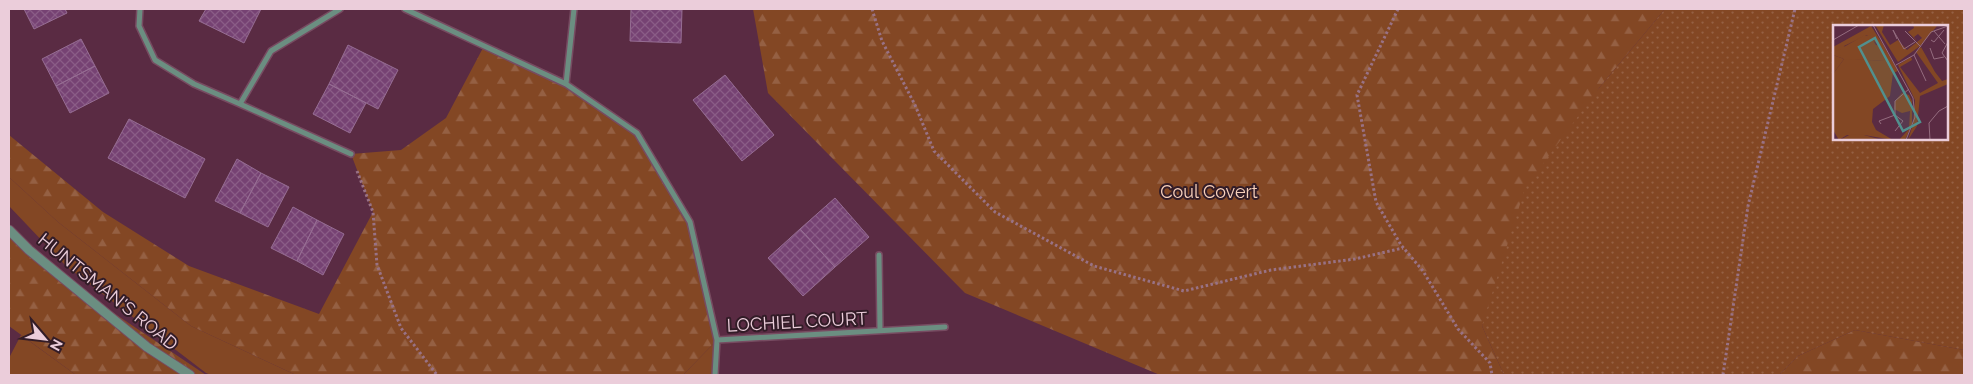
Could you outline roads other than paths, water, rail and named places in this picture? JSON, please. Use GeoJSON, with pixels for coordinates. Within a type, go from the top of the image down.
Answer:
{"type":"FeatureCollection","features":[{"type":"Feature","properties":{"kind":"street"},"geometry":{"type":"LineString","coordinates":[[140,9],[139,26],[155,60],[194,84],[351,154]]}},
{"type":"Feature","properties":{"kind":"street"},"geometry":{"type":"LineString","coordinates":[[240,104],[271,51],[340,9]]}},
{"type":"Feature","properties":{"kind":"street"},"geometry":{"type":"LineString","coordinates":[[405,9],[566,84],[637,133],[690,222],[717,340],[715,375]]}},
{"type":"Feature","properties":{"kind":"street"},"geometry":{"type":"LineString","coordinates":[[566,84],[574,9]]}},
{"type":"Feature","properties":{"kind":"street","name":"HUNTSMAN'S ROAD"},"geometry":{"type":"LineString","coordinates":[[9,230],[30,250],[147,347],[190,375]]}},
{"type":"Feature","properties":{"kind":"street","name":"LOCHIEL COURT"},"geometry":{"type":"LineString","coordinates":[[879,255],[880,330]]}},
{"type":"Feature","properties":{"kind":"street","name":"LOCHIEL COURT"},"geometry":{"type":"LineString","coordinates":[[717,340],[945,327]]}},
{"type":"Feature","properties":{"kind":"park label","name":"Coul Covert"},"geometry":{"type":"Point","coordinates":[1209,192]}}]}
